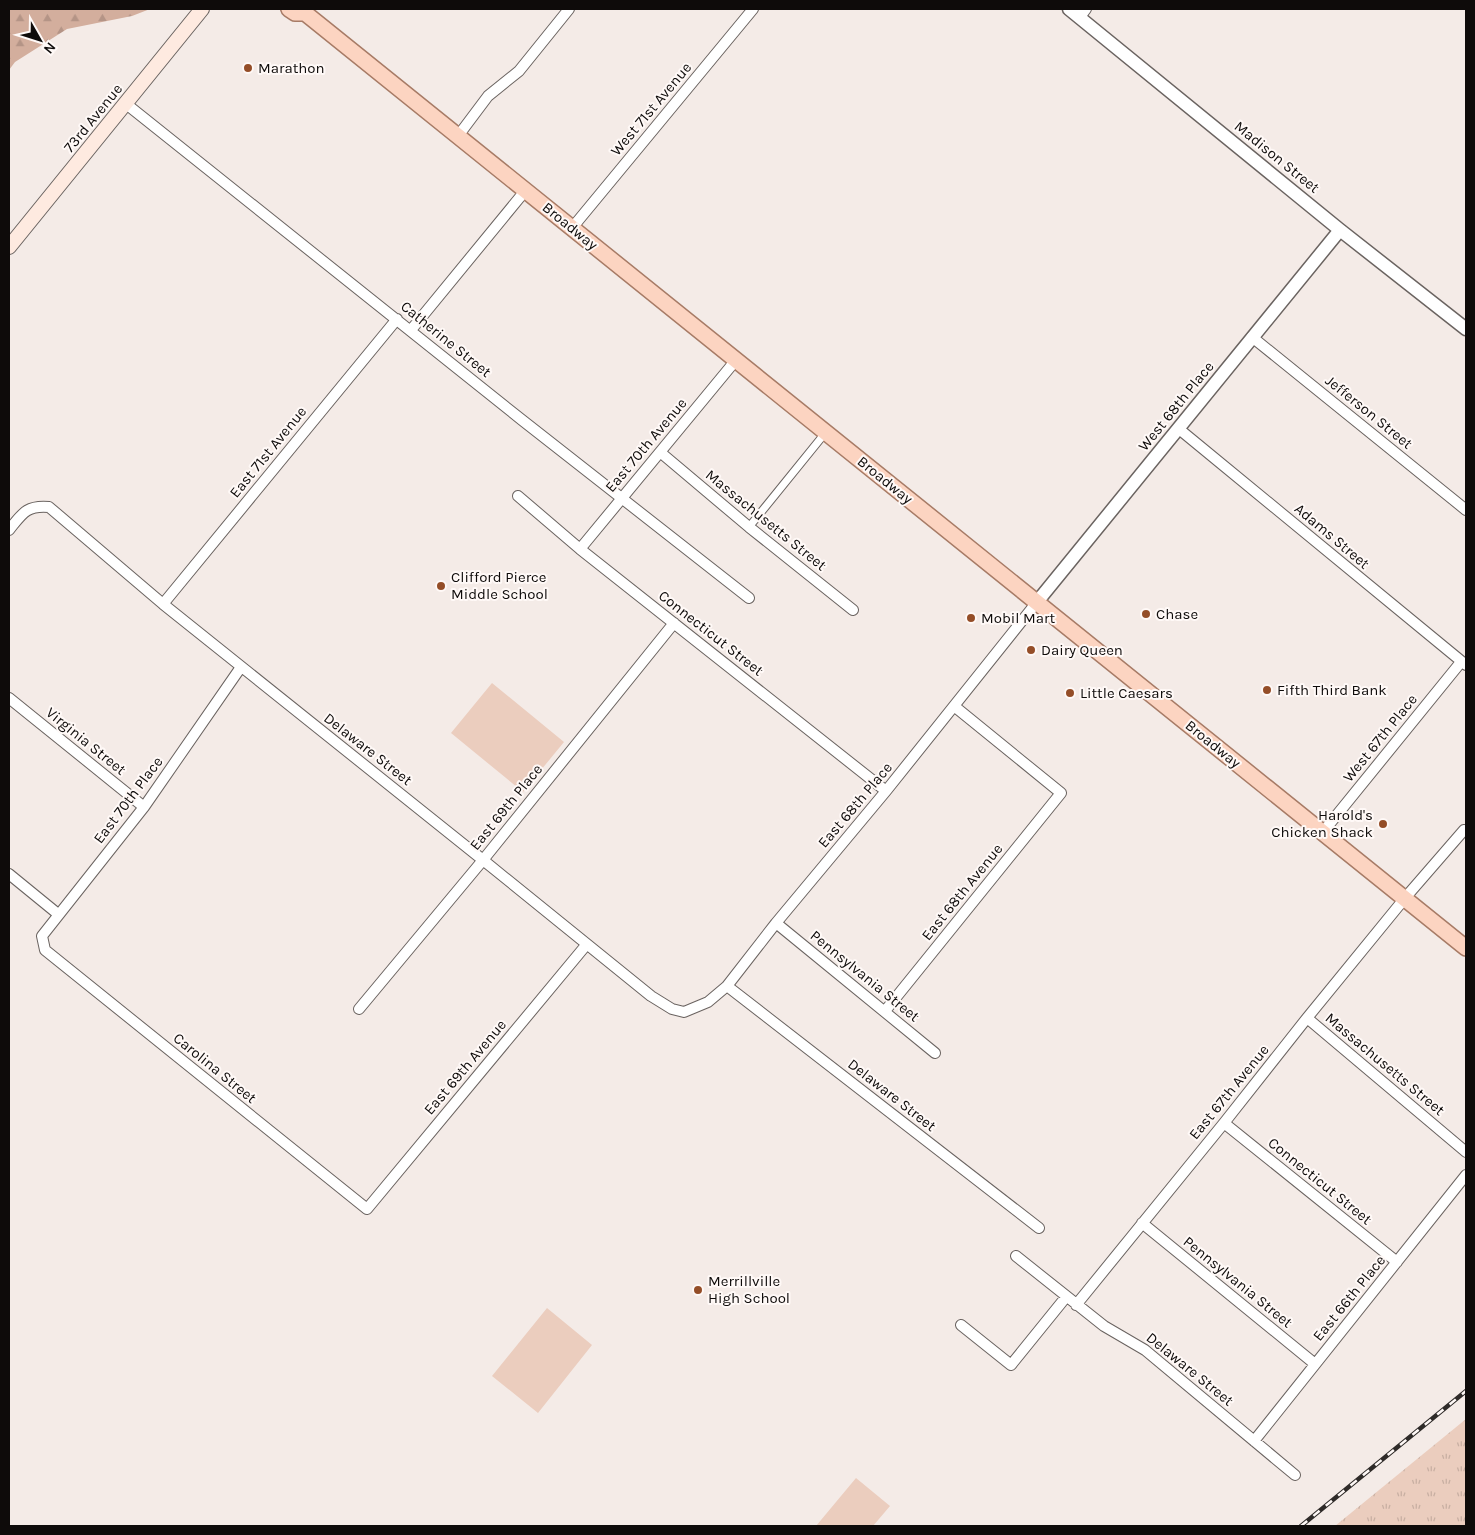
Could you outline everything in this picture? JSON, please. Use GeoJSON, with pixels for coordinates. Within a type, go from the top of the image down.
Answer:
{"type":"FeatureCollection","features":[{"type":"Feature","properties":{"kind":"main road","name":"73rd Avenue"},"geometry":{"type":"LineString","coordinates":[[9,247],[202,9]]}},
{"type":"Feature","properties":{"kind":"main road","name":"Broadway"},"geometry":{"type":"LineString","coordinates":[[289,9],[295,13],[304,11],[1466,948]]}},
{"type":"Feature","properties":{"kind":"street"},"geometry":{"type":"LineString","coordinates":[[458,136],[488,96],[519,71],[569,9]]}},
{"type":"Feature","properties":{"kind":"street","name":"West 71st Avenue"},"geometry":{"type":"LineString","coordinates":[[572,228],[753,9]]}},
{"type":"Feature","properties":{"kind":"street","name":"Madison Street"},"geometry":{"type":"LineString","coordinates":[[1069,9],[1083,13],[1340,230],[1466,329]]}},
{"type":"Feature","properties":{"kind":"street","name":"Catherine Street"},"geometry":{"type":"LineString","coordinates":[[125,103],[749,598]]}},
{"type":"Feature","properties":{"kind":"street"},"geometry":{"type":"LineString","coordinates":[[411,330],[526,190]]}},
{"type":"Feature","properties":{"kind":"street","name":"West 68th Place"},"geometry":{"type":"LineString","coordinates":[[1037,602],[1340,230]]}},
{"type":"Feature","properties":{"kind":"street","name":"East 71st Avenue"},"geometry":{"type":"LineString","coordinates":[[163,604],[397,319]]}},
{"type":"Feature","properties":{"kind":"street","name":"Jefferson Street"},"geometry":{"type":"LineString","coordinates":[[1252,337],[1466,510]]}},
{"type":"Feature","properties":{"kind":"street","name":"East 70th Avenue"},"geometry":{"type":"LineString","coordinates":[[580,549],[736,360]]}},
{"type":"Feature","properties":{"kind":"street","name":"Adams Street"},"geometry":{"type":"LineString","coordinates":[[1179,429],[1464,664]]}},
{"type":"Feature","properties":{"kind":"street"},"geometry":{"type":"LineString","coordinates":[[749,527],[826,432]]}},
{"type":"Feature","properties":{"kind":"street","name":"Massachusetts Street"},"geometry":{"type":"LineString","coordinates":[[660,452],[749,527],[853,610]]}},
{"type":"Feature","properties":{"kind":"street","name":"Connecticut Street"},"geometry":{"type":"LineString","coordinates":[[518,496],[580,549],[886,791]]}},
{"type":"Feature","properties":{"kind":"street","name":"Delaware Street"},"geometry":{"type":"LineString","coordinates":[[9,530],[24,512],[37,506],[49,507],[163,604],[651,996],[672,1009],[684,1012]]}},
{"type":"Feature","properties":{"kind":"street","name":"East 68th Place"},"geometry":{"type":"LineString","coordinates":[[684,1012],[708,1002],[727,986],[1037,602]]}},
{"type":"Feature","properties":{"kind":"street","name":"East 69th Place"},"geometry":{"type":"LineString","coordinates":[[360,1009],[674,623]]}},
{"type":"Feature","properties":{"kind":"street","name":"West 67th Place"},"geometry":{"type":"LineString","coordinates":[[1323,832],[1464,664]]}},
{"type":"Feature","properties":{"kind":"street","name":"East 70th Place"},"geometry":{"type":"LineString","coordinates":[[45,950],[42,936],[144,807],[241,667]]}},
{"type":"Feature","properties":{"kind":"street","name":"Virginia Street"},"geometry":{"type":"LineString","coordinates":[[9,698],[144,807]]}},
{"type":"Feature","properties":{"kind":"street","name":"East 68th Avenue"},"geometry":{"type":"LineString","coordinates":[[885,1011],[1061,793],[954,706]]}},
{"type":"Feature","properties":{"kind":"street","name":"East 67th Avenue"},"geometry":{"type":"LineString","coordinates":[[1076,1305],[1405,898],[1464,830]]}},
{"type":"Feature","properties":{"kind":"street"},"geometry":{"type":"LineString","coordinates":[[9,874],[58,914]]}},
{"type":"Feature","properties":{"kind":"street","name":"Pennsylvania Street"},"geometry":{"type":"LineString","coordinates":[[776,923],[935,1053]]}},
{"type":"Feature","properties":{"kind":"street","name":"East 69th Avenue"},"geometry":{"type":"LineString","coordinates":[[367,1209],[587,944]]}},
{"type":"Feature","properties":{"kind":"street","name":"Carolina Street"},"geometry":{"type":"LineString","coordinates":[[45,950],[367,1209]]}},
{"type":"Feature","properties":{"kind":"street","name":"Delaware Street"},"geometry":{"type":"LineString","coordinates":[[727,986],[1040,1228]]}},
{"type":"Feature","properties":{"kind":"street","name":"Massachusetts Street"},"geometry":{"type":"LineString","coordinates":[[1307,1018],[1466,1152]]}},
{"type":"Feature","properties":{"kind":"street","name":"Connecticut Street"},"geometry":{"type":"LineString","coordinates":[[1224,1123],[1397,1262]]}},
{"type":"Feature","properties":{"kind":"street","name":"East 66th Place"},"geometry":{"type":"LineString","coordinates":[[1254,1440],[1466,1175]]}},
{"type":"Feature","properties":{"kind":"street","name":"Pennsylvania Street"},"geometry":{"type":"LineString","coordinates":[[1142,1223],[1315,1364]]}},
{"type":"Feature","properties":{"kind":"street","name":"Delaware Street"},"geometry":{"type":"LineString","coordinates":[[1016,1256],[1104,1326],[1145,1350],[1295,1475]]}},
{"type":"Feature","properties":{"kind":"street"},"geometry":{"type":"LineString","coordinates":[[961,1325],[1011,1365],[1066,1297]]}},
{"type":"Feature","properties":{"kind":"green space"},"geometry":{"type":"Polygon","coordinates":[[[9,9],[150,9],[132,16],[67,29],[15,62],[9,70],[9,9]]]}},
{"type":"Feature","properties":{"kind":"green space"},"geometry":{"type":"Polygon","coordinates":[[[492,683],[564,742],[523,792],[451,733],[492,683]]]}},
{"type":"Feature","properties":{"kind":"green space"},"geometry":{"type":"Polygon","coordinates":[[[547,1308],[592,1345],[538,1413],[492,1376],[547,1308]]]}},
{"type":"Feature","properties":{"kind":"green space"},"geometry":{"type":"Polygon","coordinates":[[[1466,1419],[1466,1526],[1335,1526],[1466,1419]]]}},
{"type":"Feature","properties":{"kind":"green space"},"geometry":{"type":"Polygon","coordinates":[[[856,1478],[890,1506],[873,1526],[816,1526],[856,1478]]]}},
{"type":"Feature","properties":{"kind":"railway"},"geometry":{"type":"LineString","coordinates":[[1301,1526],[1466,1391]]}},
{"type":"Feature","properties":{"kind":"place","name":"Marathon"},"geometry":{"type":"Point","coordinates":[248,68]}},
{"type":"Feature","properties":{"kind":"place","name":"Clifford Pierce Middle School"},"geometry":{"type":"Point","coordinates":[441,586]}},
{"type":"Feature","properties":{"kind":"place","name":"Chase"},"geometry":{"type":"Point","coordinates":[1146,614]}},
{"type":"Feature","properties":{"kind":"place","name":"Mobil Mart"},"geometry":{"type":"Point","coordinates":[971,618]}},
{"type":"Feature","properties":{"kind":"place","name":"Dairy Queen"},"geometry":{"type":"Point","coordinates":[1031,650]}},
{"type":"Feature","properties":{"kind":"place","name":"Fifth Third Bank"},"geometry":{"type":"Point","coordinates":[1267,690]}},
{"type":"Feature","properties":{"kind":"place","name":"Little Caesars"},"geometry":{"type":"Point","coordinates":[1070,693]}},
{"type":"Feature","properties":{"kind":"place","name":"Harold's Chicken Shack"},"geometry":{"type":"Point","coordinates":[1383,824]}},
{"type":"Feature","properties":{"kind":"place","name":"Merrillville High School"},"geometry":{"type":"Point","coordinates":[698,1290]}}]}
